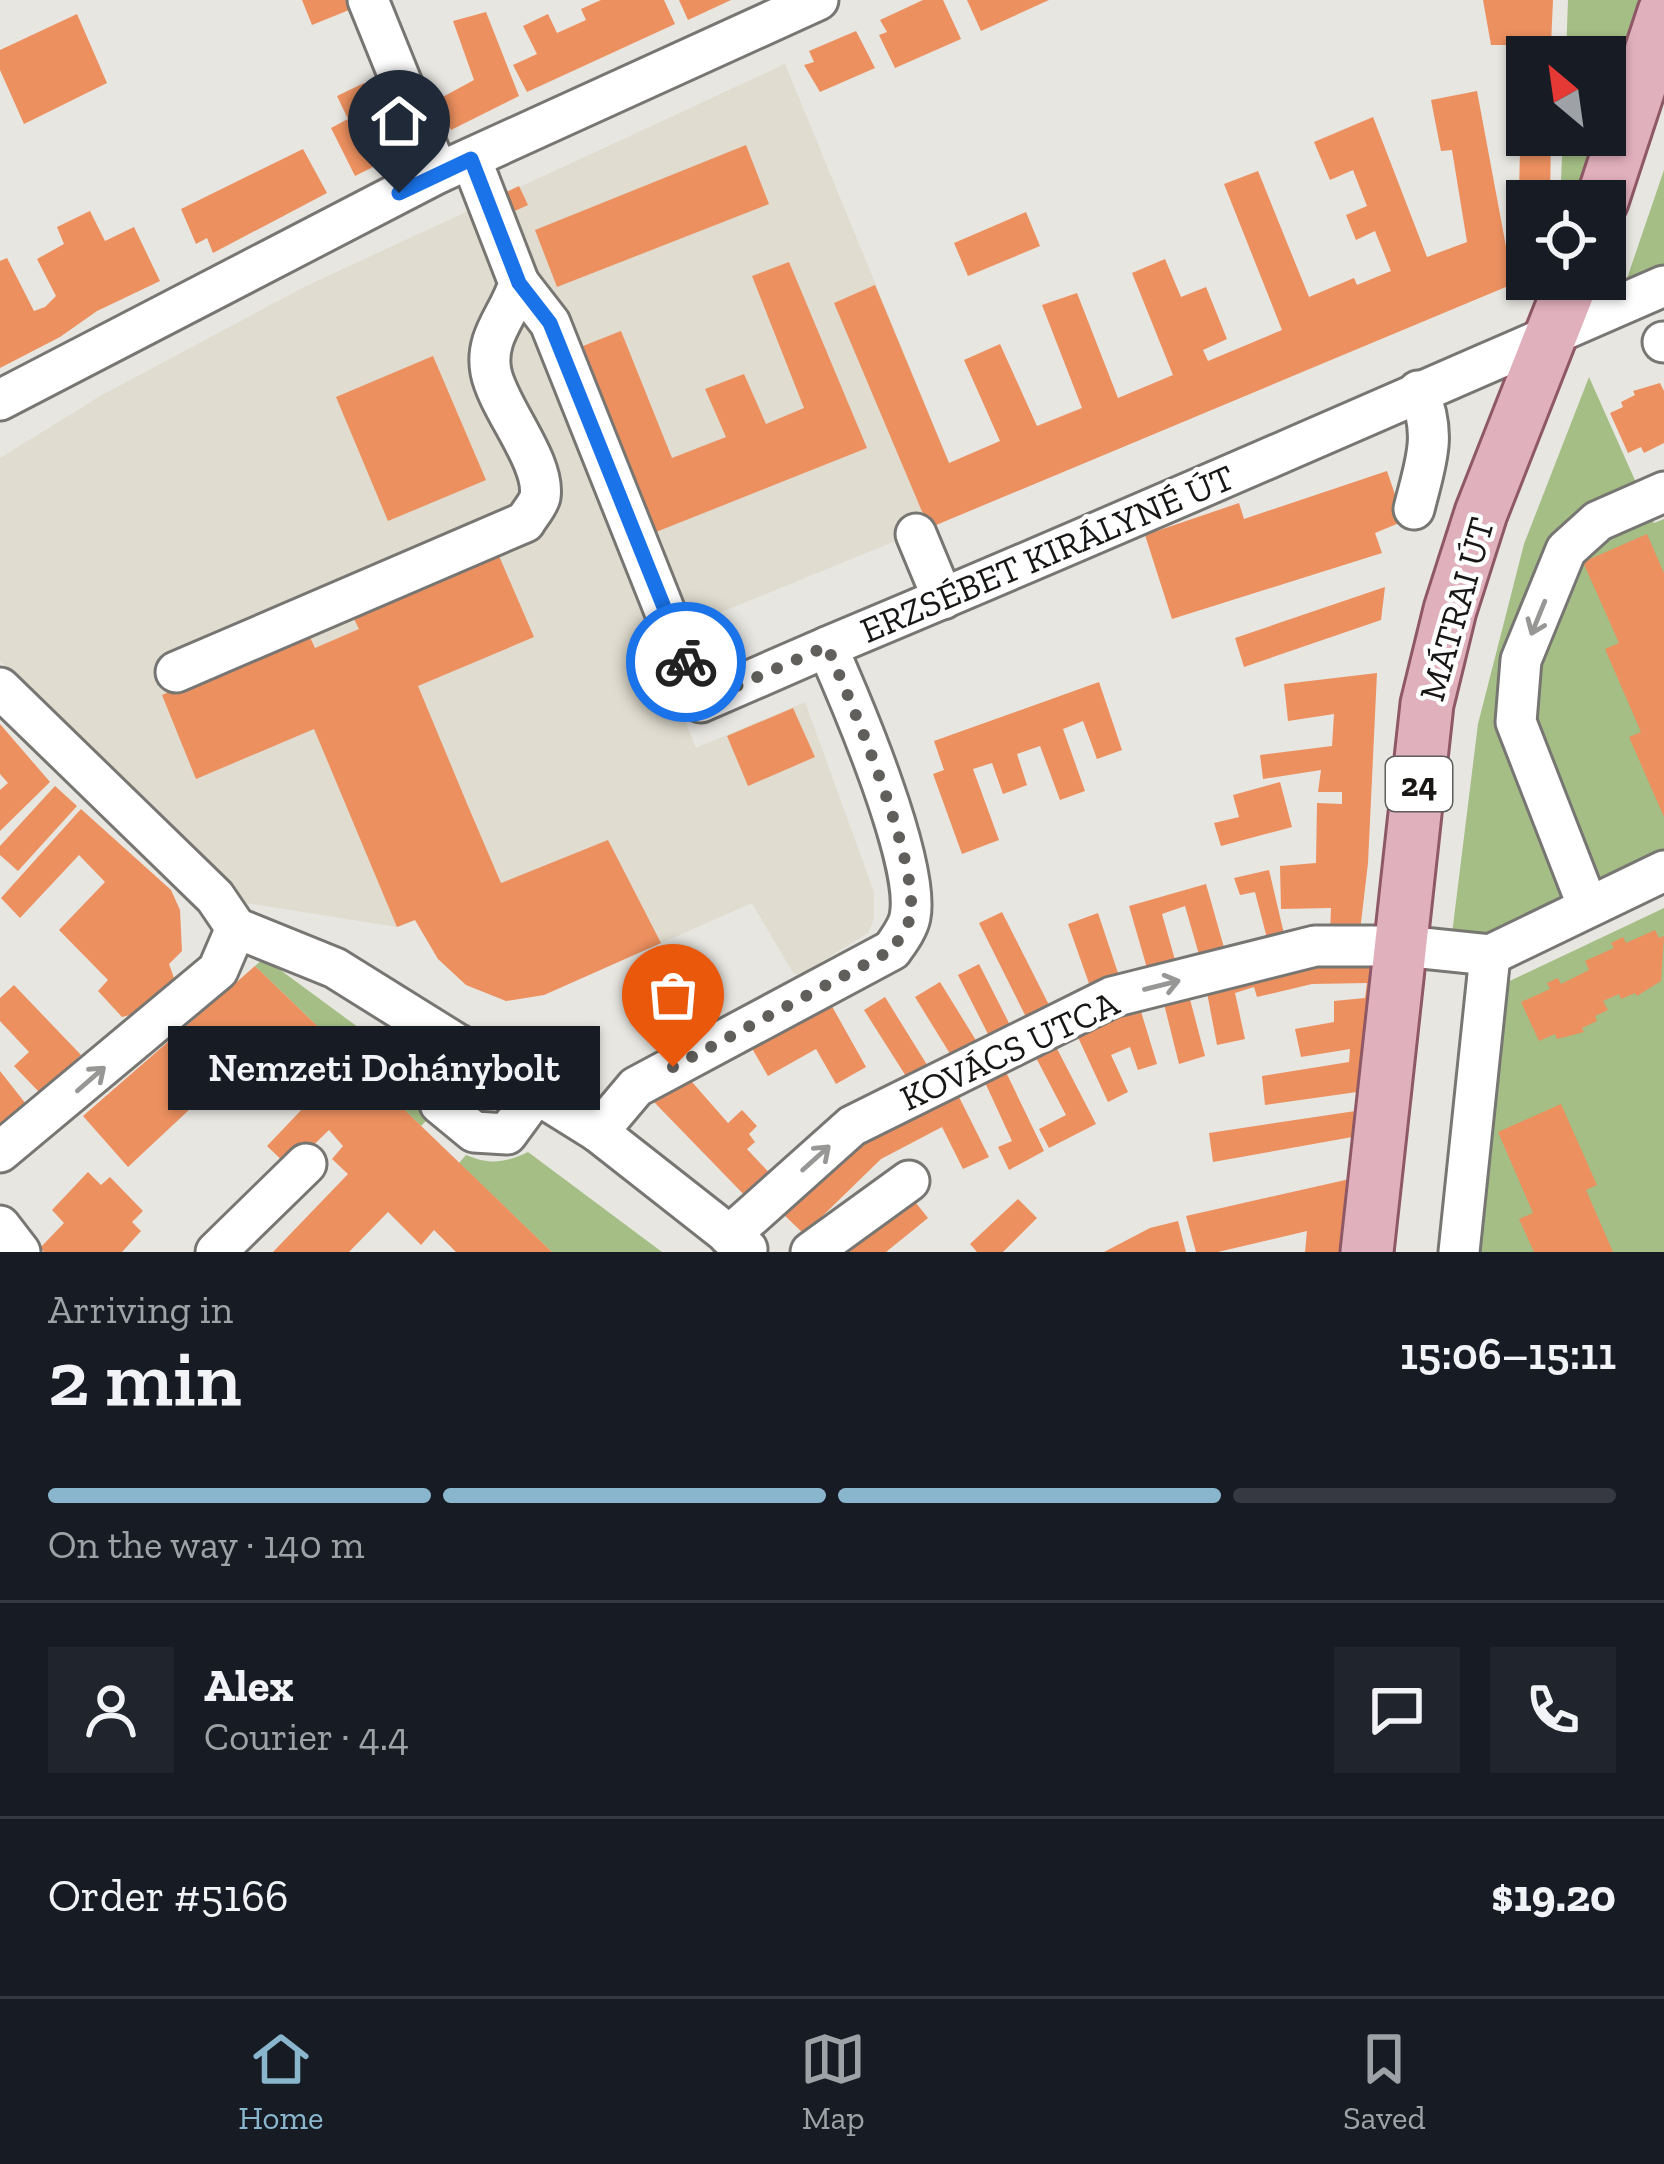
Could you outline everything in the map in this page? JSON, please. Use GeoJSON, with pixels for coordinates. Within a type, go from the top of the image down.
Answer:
{"type":"FeatureCollection","features":[{"type":"Feature","properties":{"kind":"main road"},"geometry":{"type":"LineString","coordinates":[[1609,180],[1664,12]]}},
{"type":"Feature","properties":{"kind":"main road","name":"MÁTRAI ÚT"},"geometry":{"type":"LineString","coordinates":[[1366,1252],[1426,704],[1481,514],[1566,300]]}},
{"type":"Feature","properties":{"kind":"street"},"geometry":{"type":"LineString","coordinates":[[368,0],[519,283],[550,323],[701,702],[827,646]]}},
{"type":"Feature","properties":{"kind":"street"},"geometry":{"type":"LineString","coordinates":[[0,400],[454,166],[775,9],[818,0]]}},
{"type":"Feature","properties":{"kind":"street"},"geometry":{"type":"LineString","coordinates":[[176,672],[525,522],[540,498],[536,473],[491,373],[492,335],[519,283]]}},
{"type":"Feature","properties":{"kind":"street"},"geometry":{"type":"LineString","coordinates":[[1553,335],[1664,286]]}},
{"type":"Feature","properties":{"kind":"street","name":"ERZSÉBET KIRÁLYNÉ ÚT"},"geometry":{"type":"LineString","coordinates":[[598,1132],[636,1087],[892,950],[910,921],[912,891],[901,847],[827,646],[1120,525],[1553,335]]}},
{"type":"Feature","properties":{"kind":"street"},"geometry":{"type":"LineString","coordinates":[[1414,509],[1429,447],[1430,416],[1418,391]]}},
{"type":"Feature","properties":{"kind":"street"},"geometry":{"type":"LineString","coordinates":[[1588,907],[1516,722],[1521,660],[1566,550],[1598,521],[1664,492]]}},
{"type":"Feature","properties":{"kind":"street"},"geometry":{"type":"LineString","coordinates":[[916,534],[943,598]]}},
{"type":"Feature","properties":{"kind":"street"},"geometry":{"type":"LineString","coordinates":[[0,688],[215,897],[236,928],[335,968],[537,1093],[598,1132],[740,1244]]}},
{"type":"Feature","properties":{"kind":"street"},"geometry":{"type":"LineString","coordinates":[[1459,1252],[1490,955],[1664,871]]}},
{"type":"Feature","properties":{"kind":"street"},"geometry":{"type":"LineString","coordinates":[[0,1152],[218,970],[236,928]]}},
{"type":"Feature","properties":{"kind":"street","name":"KOVÁCS UTCA"},"geometry":{"type":"LineString","coordinates":[[740,1244],[852,1126],[1112,997],[1315,946],[1403,946],[1490,955]]}},
{"type":"Feature","properties":{"kind":"street"},"geometry":{"type":"LineString","coordinates":[[459,1045],[436,1079],[440,1104],[474,1132],[507,1134],[537,1093]]}},
{"type":"Feature","properties":{"kind":"street"},"geometry":{"type":"LineString","coordinates":[[216,1252],[306,1164]]}},
{"type":"Feature","properties":{"kind":"street"},"geometry":{"type":"LineString","coordinates":[[811,1252],[909,1180]]}},
{"type":"Feature","properties":{"kind":"street"},"geometry":{"type":"LineString","coordinates":[[0,1226],[20,1252]]}},
{"type":"Feature","properties":{"kind":"shaded area"},"geometry":{"type":"Polygon","coordinates":[[[785,64],[969,511],[653,640],[696,748],[805,702],[874,892],[874,919],[868,933],[800,975],[793,973],[752,903],[544,995],[506,1001],[438,959],[415,920],[397,927],[240,902],[0,661],[0,458],[102,395],[304,287],[785,64]]]}},
{"type":"Feature","properties":{"kind":"green space"},"geometry":{"type":"Polygon","coordinates":[[[1568,0],[1649,0],[1626,81],[1626,36],[1567,36],[1568,0]]]}},
{"type":"Feature","properties":{"kind":"green space"},"geometry":{"type":"Polygon","coordinates":[[[1562,156],[1605,156],[1598,180],[1561,180],[1562,156]]]}},
{"type":"Feature","properties":{"kind":"green space"},"geometry":{"type":"Polygon","coordinates":[[[1664,170],[1664,275],[1626,291],[1664,170]]]}},
{"type":"Feature","properties":{"kind":"green space"},"geometry":{"type":"Polygon","coordinates":[[[1589,377],[1654,523],[1664,519],[1664,860],[1490,944],[1451,942],[1478,724],[1524,544],[1589,377]]]}},
{"type":"Feature","properties":{"kind":"green space"},"geometry":{"type":"Polygon","coordinates":[[[1664,908],[1664,1252],[1471,1252],[1499,986],[1664,908]]]}},
{"type":"Feature","properties":{"kind":"green space"},"geometry":{"type":"Polygon","coordinates":[[[264,958],[419,1072],[416,1100],[428,1119],[421,1126],[255,966],[264,958]]]}},
{"type":"Feature","properties":{"kind":"green space"},"geometry":{"type":"Polygon","coordinates":[[[528,1152],[662,1252],[552,1252],[459,1163],[466,1155],[497,1161],[528,1152]]]}},
{"type":"Feature","properties":{"kind":"building"},"geometry":{"type":"Polygon","coordinates":[[[302,0],[351,0],[354,8],[312,25],[302,0]]]}},
{"type":"Feature","properties":{"kind":"building"},"geometry":{"type":"Polygon","coordinates":[[[601,0],[664,0],[675,24],[527,92],[513,65],[537,54],[523,26],[548,14],[557,33],[586,20],[581,9],[601,0]]]}},
{"type":"Feature","properties":{"kind":"building"},"geometry":{"type":"Polygon","coordinates":[[[679,0],[731,0],[688,20],[679,0]]]}},
{"type":"Feature","properties":{"kind":"building"},"geometry":{"type":"Polygon","coordinates":[[[923,0],[943,0],[961,39],[895,68],[879,35],[887,32],[880,20],[923,0]]]}},
{"type":"Feature","properties":{"kind":"building"},"geometry":{"type":"Polygon","coordinates":[[[967,0],[1049,0],[981,31],[967,0]]]}},
{"type":"Feature","properties":{"kind":"building"},"geometry":{"type":"Polygon","coordinates":[[[1483,0],[1553,0],[1551,36],[1506,36],[1506,45],[1491,45],[1483,0]]]}},
{"type":"Feature","properties":{"kind":"building"},"geometry":{"type":"Polygon","coordinates":[[[486,12],[519,96],[451,130],[437,100],[474,80],[453,21],[486,12]]]}},
{"type":"Feature","properties":{"kind":"building"},"geometry":{"type":"Polygon","coordinates":[[[77,14],[107,83],[24,124],[0,70],[0,50],[77,14]]]}},
{"type":"Feature","properties":{"kind":"building"},"geometry":{"type":"Polygon","coordinates":[[[856,31],[875,68],[820,92],[804,65],[814,62],[809,51],[856,31]]]}},
{"type":"Feature","properties":{"kind":"building"},"geometry":{"type":"Polygon","coordinates":[[[364,83],[399,154],[355,176],[331,128],[348,119],[337,96],[364,83]]]}},
{"type":"Feature","properties":{"kind":"building"},"geometry":{"type":"Polygon","coordinates":[[[1477,91],[1506,246],[1506,287],[929,528],[834,303],[875,285],[949,463],[1000,441],[964,360],[1000,344],[1037,426],[1082,408],[1042,305],[1077,293],[1118,398],[1173,375],[1132,273],[1165,259],[1181,297],[1206,287],[1227,339],[1203,350],[1208,361],[1282,330],[1224,184],[1258,171],[1309,297],[1354,278],[1357,285],[1391,271],[1375,231],[1356,240],[1346,215],[1367,206],[1353,170],[1330,180],[1314,142],[1373,117],[1427,257],[1467,242],[1452,150],[1441,151],[1431,100],[1477,91]]]}},
{"type":"Feature","properties":{"kind":"building"},"geometry":{"type":"Polygon","coordinates":[[[746,145],[769,204],[557,287],[535,230],[746,145]]]}},
{"type":"Feature","properties":{"kind":"building"},"geometry":{"type":"Polygon","coordinates":[[[303,149],[327,193],[213,253],[207,238],[196,244],[181,209],[303,149]]]}},
{"type":"Feature","properties":{"kind":"building"},"geometry":{"type":"Polygon","coordinates":[[[1520,156],[1551,156],[1550,180],[1519,180],[1520,156]]]}},
{"type":"Feature","properties":{"kind":"building"},"geometry":{"type":"Polygon","coordinates":[[[519,186],[528,205],[501,217],[492,199],[519,186]]]}},
{"type":"Feature","properties":{"kind":"building"},"geometry":{"type":"Polygon","coordinates":[[[90,211],[105,241],[134,227],[160,281],[97,311],[60,337],[0,368],[0,261],[7,258],[34,311],[45,307],[56,296],[37,259],[64,244],[57,227],[90,211]]]}},
{"type":"Feature","properties":{"kind":"building"},"geometry":{"type":"Polygon","coordinates":[[[1026,212],[1040,246],[968,276],[954,243],[1026,212]]]}},
{"type":"Feature","properties":{"kind":"building"},"geometry":{"type":"Polygon","coordinates":[[[789,262],[867,448],[656,532],[583,346],[621,331],[672,458],[726,437],[705,389],[744,374],[766,424],[804,408],[752,276],[789,262]]]}},
{"type":"Feature","properties":{"kind":"building"},"geometry":{"type":"Polygon","coordinates":[[[433,356],[486,480],[388,521],[336,397],[433,356]]]}},
{"type":"Feature","properties":{"kind":"building"},"geometry":{"type":"Polygon","coordinates":[[[1660,383],[1664,443],[1644,453],[1641,447],[1628,453],[1610,413],[1623,407],[1621,402],[1635,395],[1633,391],[1660,383]]]}},
{"type":"Feature","properties":{"kind":"building"},"geometry":{"type":"Polygon","coordinates":[[[1387,471],[1404,521],[1375,533],[1382,553],[1172,619],[1145,535],[1239,503],[1244,519],[1387,471]]]}},
{"type":"Feature","properties":{"kind":"building"},"geometry":{"type":"Polygon","coordinates":[[[1647,534],[1664,573],[1664,817],[1629,737],[1641,732],[1605,649],[1619,643],[1583,562],[1647,534]]]}},
{"type":"Feature","properties":{"kind":"building"},"geometry":{"type":"Polygon","coordinates":[[[499,556],[534,637],[418,686],[468,806],[501,883],[608,840],[661,943],[544,995],[506,1001],[466,985],[438,959],[415,920],[397,927],[314,729],[196,779],[162,695],[308,633],[315,648],[359,629],[352,615],[499,556]]]}},
{"type":"Feature","properties":{"kind":"building"},"geometry":{"type":"Polygon","coordinates":[[[1385,587],[1381,620],[1244,667],[1235,638],[1385,587]]]}},
{"type":"Feature","properties":{"kind":"building"},"geometry":{"type":"Polygon","coordinates":[[[1377,673],[1360,931],[1330,932],[1331,908],[1281,909],[1280,866],[1316,863],[1317,803],[1342,804],[1342,792],[1318,792],[1321,770],[1263,779],[1260,755],[1332,746],[1334,714],[1288,721],[1284,684],[1377,673]]]}},
{"type":"Feature","properties":{"kind":"building"},"geometry":{"type":"Polygon","coordinates":[[[1099,682],[1122,750],[1097,759],[1083,721],[1063,729],[1085,791],[1060,800],[1040,746],[1017,754],[1027,785],[1003,794],[992,763],[973,769],[999,840],[962,854],[933,774],[944,770],[934,741],[1099,682]]]}},
{"type":"Feature","properties":{"kind":"building"},"geometry":{"type":"Polygon","coordinates":[[[793,708],[815,757],[748,786],[727,736],[793,708]]]}},
{"type":"Feature","properties":{"kind":"building"},"geometry":{"type":"Polygon","coordinates":[[[0,724],[50,782],[0,831],[0,790],[8,783],[0,774],[0,724]]]}},
{"type":"Feature","properties":{"kind":"building"},"geometry":{"type":"Polygon","coordinates":[[[1280,782],[1292,827],[1221,846],[1214,823],[1239,817],[1233,795],[1280,782]]]}},
{"type":"Feature","properties":{"kind":"building"},"geometry":{"type":"Polygon","coordinates":[[[55,786],[77,806],[18,871],[0,855],[0,846],[55,786]]]}},
{"type":"Feature","properties":{"kind":"building"},"geometry":{"type":"Polygon","coordinates":[[[81,809],[171,890],[180,910],[182,951],[169,964],[175,981],[142,1012],[122,1017],[98,991],[108,980],[59,930],[105,882],[79,855],[20,918],[1,898],[81,809]]]}},
{"type":"Feature","properties":{"kind":"building"},"geometry":{"type":"Polygon","coordinates":[[[1269,870],[1285,938],[1268,942],[1255,892],[1240,895],[1234,878],[1269,870]]]}},
{"type":"Feature","properties":{"kind":"building"},"geometry":{"type":"Polygon","coordinates":[[[1206,884],[1225,951],[1200,958],[1185,906],[1162,914],[1177,967],[1149,975],[1129,906],[1206,884]]]}},
{"type":"Feature","properties":{"kind":"building"},"geometry":{"type":"Polygon","coordinates":[[[1002,912],[1050,1007],[1027,1019],[979,923],[1002,912]]]}},
{"type":"Feature","properties":{"kind":"building"},"geometry":{"type":"Polygon","coordinates":[[[1098,913],[1121,982],[1092,992],[1068,924],[1098,913]]]}},
{"type":"Feature","properties":{"kind":"building"},"geometry":{"type":"Polygon","coordinates":[[[1655,930],[1659,938],[1664,936],[1661,981],[1637,996],[1621,999],[1619,994],[1603,1001],[1608,1010],[1595,1016],[1597,1021],[1582,1028],[1584,1032],[1557,1039],[1555,1034],[1539,1041],[1521,1002],[1550,989],[1547,983],[1558,978],[1561,984],[1589,970],[1585,961],[1614,948],[1611,943],[1623,937],[1626,943],[1655,930]]]}},
{"type":"Feature","properties":{"kind":"building"},"geometry":{"type":"Polygon","coordinates":[[[1378,954],[1364,1091],[1265,1105],[1262,1076],[1349,1062],[1350,1049],[1301,1057],[1295,1029],[1334,1022],[1334,1001],[1365,998],[1367,983],[1312,984],[1257,997],[1254,987],[1235,993],[1245,1039],[1217,1045],[1205,982],[1378,954]]]}},
{"type":"Feature","properties":{"kind":"building"},"geometry":{"type":"Polygon","coordinates":[[[979,964],[1010,1025],[989,1036],[958,975],[979,964]]]}},
{"type":"Feature","properties":{"kind":"building"},"geometry":{"type":"Polygon","coordinates":[[[255,966],[552,1252],[456,1252],[434,1230],[421,1245],[388,1212],[349,1252],[273,1252],[348,1174],[332,1159],[343,1146],[329,1130],[290,1168],[267,1146],[307,1104],[252,1051],[128,1167],[83,1116],[255,966]]]}},
{"type":"Feature","properties":{"kind":"building"},"geometry":{"type":"Polygon","coordinates":[[[940,982],[977,1042],[952,1057],[915,997],[940,982]]]}},
{"type":"Feature","properties":{"kind":"building"},"geometry":{"type":"Polygon","coordinates":[[[14,985],[81,1055],[40,1093],[14,1066],[29,1052],[0,1021],[0,998],[14,985]]]}},
{"type":"Feature","properties":{"kind":"building"},"geometry":{"type":"Polygon","coordinates":[[[1187,988],[1205,1056],[1179,1064],[1162,996],[1187,988]]]}},
{"type":"Feature","properties":{"kind":"building"},"geometry":{"type":"Polygon","coordinates":[[[885,997],[929,1068],[909,1081],[864,1010],[885,997]]]}},
{"type":"Feature","properties":{"kind":"building"},"geometry":{"type":"Polygon","coordinates":[[[829,1001],[866,1067],[836,1084],[816,1049],[768,1076],[750,1045],[829,1001]]]}},
{"type":"Feature","properties":{"kind":"building"},"geometry":{"type":"Polygon","coordinates":[[[1139,1005],[1157,1064],[1138,1070],[1130,1047],[1111,1055],[1128,1092],[1108,1102],[1076,1033],[1139,1005]]]}},
{"type":"Feature","properties":{"kind":"building"},"geometry":{"type":"Polygon","coordinates":[[[1054,1043],[1096,1124],[1049,1148],[1039,1129],[1066,1115],[1033,1052],[1054,1043]]]}},
{"type":"Feature","properties":{"kind":"building"},"geometry":{"type":"Polygon","coordinates":[[[1003,1066],[1044,1151],[1009,1170],[998,1147],[1012,1141],[982,1076],[1003,1066]]]}},
{"type":"Feature","properties":{"kind":"building"},"geometry":{"type":"Polygon","coordinates":[[[0,1071],[26,1104],[0,1128],[0,1071]]]}},
{"type":"Feature","properties":{"kind":"building"},"geometry":{"type":"Polygon","coordinates":[[[692,1082],[728,1123],[742,1110],[757,1126],[749,1134],[755,1142],[747,1149],[777,1181],[753,1204],[654,1102],[692,1082]]]}},
{"type":"Feature","properties":{"kind":"building"},"geometry":{"type":"Polygon","coordinates":[[[955,1089],[989,1157],[963,1169],[942,1127],[881,1159],[804,1234],[782,1213],[862,1135],[955,1089]]]}},
{"type":"Feature","properties":{"kind":"building"},"geometry":{"type":"Polygon","coordinates":[[[1561,1104],[1597,1185],[1586,1190],[1613,1252],[1534,1252],[1519,1219],[1533,1213],[1498,1132],[1561,1104]]]}},
{"type":"Feature","properties":{"kind":"building"},"geometry":{"type":"Polygon","coordinates":[[[1362,1110],[1358,1136],[1213,1162],[1209,1133],[1362,1110]]]}},
{"type":"Feature","properties":{"kind":"building"},"geometry":{"type":"Polygon","coordinates":[[[88,1172],[101,1185],[110,1177],[143,1211],[132,1222],[141,1231],[122,1252],[44,1252],[40,1248],[64,1223],[52,1210],[88,1172]]]}},
{"type":"Feature","properties":{"kind":"building"},"geometry":{"type":"Polygon","coordinates":[[[1354,1178],[1347,1252],[1305,1252],[1307,1231],[1218,1252],[1196,1252],[1186,1216],[1354,1178]]]}},
{"type":"Feature","properties":{"kind":"building"},"geometry":{"type":"Polygon","coordinates":[[[908,1193],[928,1218],[886,1252],[830,1252],[908,1193]]]}},
{"type":"Feature","properties":{"kind":"building"},"geometry":{"type":"Polygon","coordinates":[[[1018,1199],[1037,1218],[1003,1252],[977,1252],[970,1244],[1018,1199]]]}},
{"type":"Feature","properties":{"kind":"building"},"geometry":{"type":"Polygon","coordinates":[[[1178,1221],[1186,1252],[1104,1252],[1150,1228],[1178,1221]]]}},
{"type":"Feature","properties":{"kind":"way so far"},"geometry":{"type":"LineString","coordinates":[[673,1067],[892,950],[910,921],[912,891],[872,760],[827,646],[701,702],[686,662]]}},
{"type":"Feature","properties":{"kind":"place","name":"Nemzeti Dohánybolt"},"geometry":{"type":"Point","coordinates":[673,1067]}},
{"type":"Feature","properties":{"kind":"route"},"geometry":{"type":"LineString","coordinates":[[399,193],[471,159],[519,283],[550,323],[686,662]]}}]}
